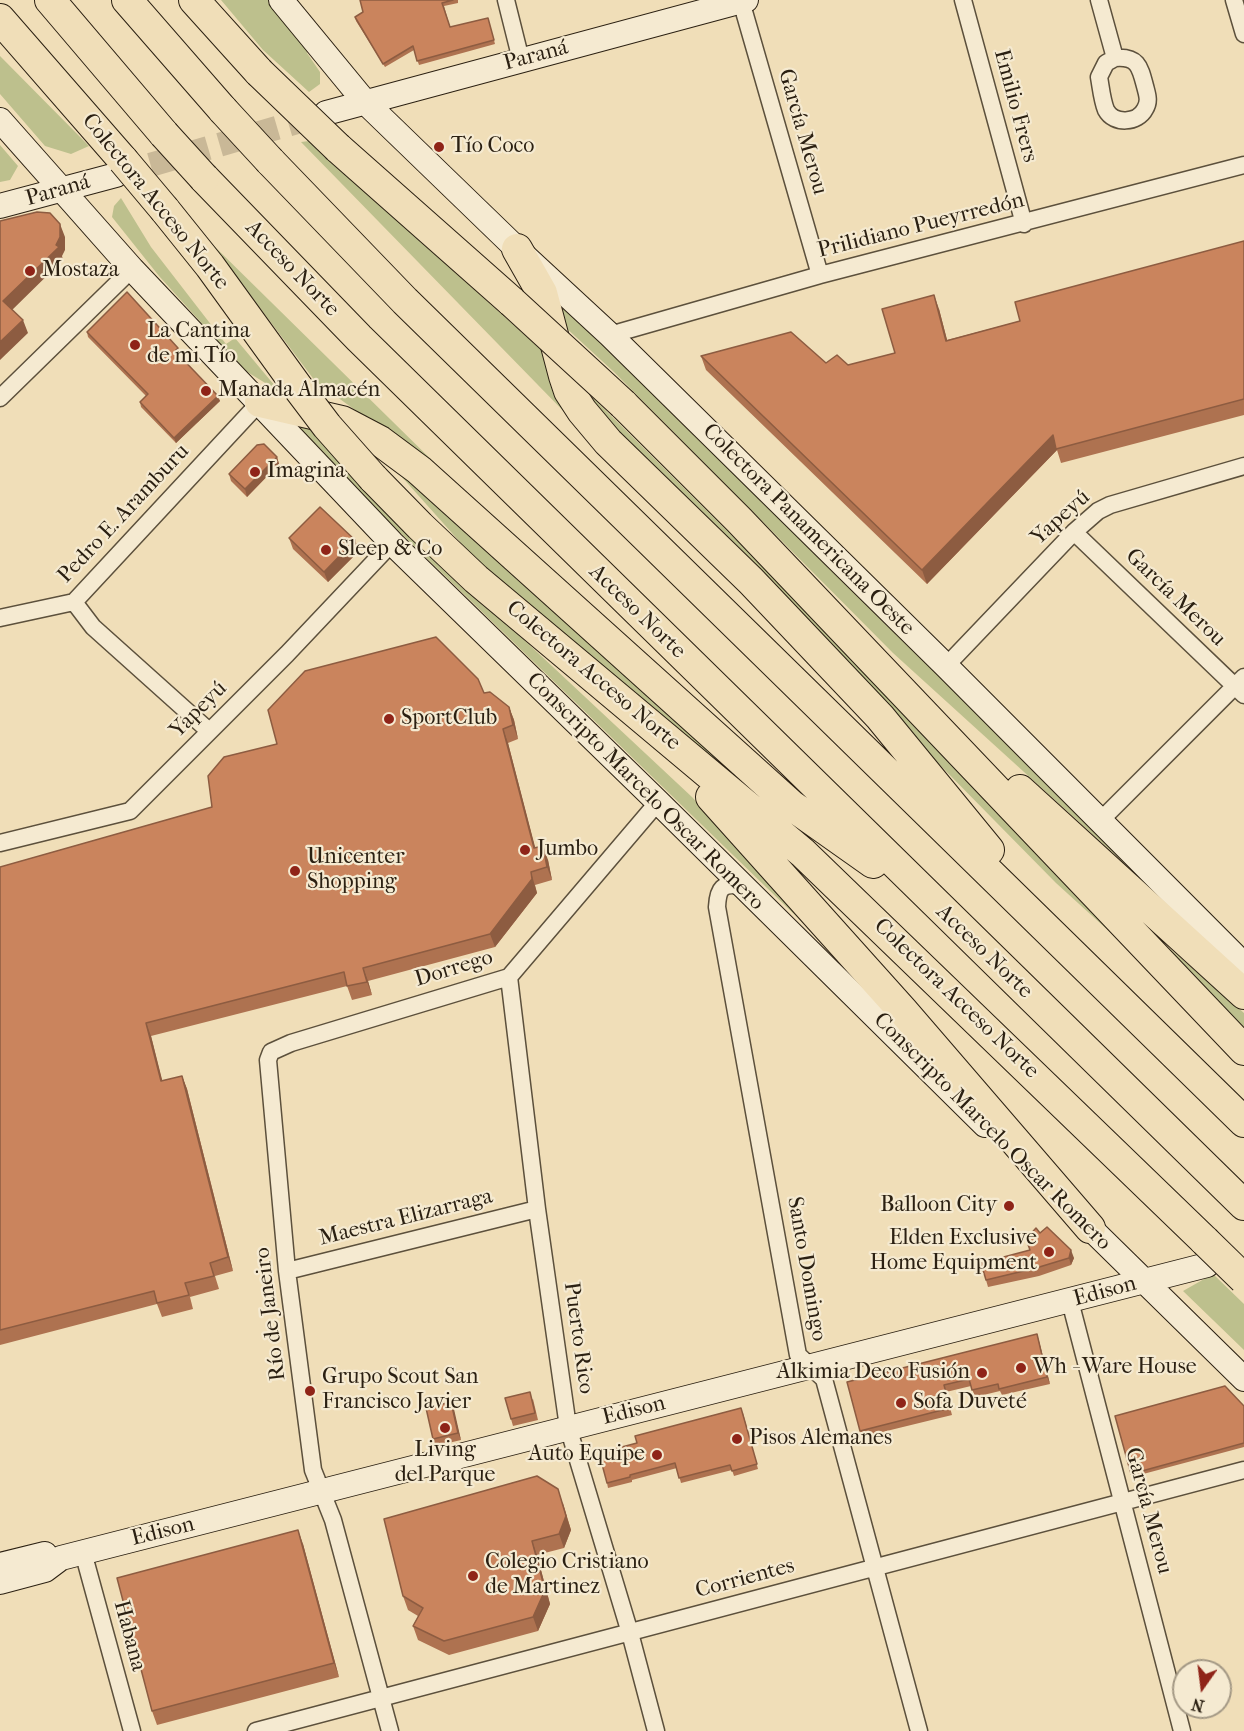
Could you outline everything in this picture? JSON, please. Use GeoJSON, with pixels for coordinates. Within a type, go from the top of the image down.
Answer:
{"type":"FeatureCollection","features":[{"type":"Feature","properties":{"kind":"highway","name":"Acceso Norte"},"geometry":{"type":"LineString","coordinates":[[50,0],[204,178],[359,339],[1244,1205]]}},
{"type":"Feature","properties":{"kind":"highway"},"geometry":{"type":"LineString","coordinates":[[127,0],[270,161],[405,301],[1244,1122]]}},
{"type":"Feature","properties":{"kind":"highway"},"geometry":{"type":"LineString","coordinates":[[194,0],[257,70],[338,148],[623,404],[739,520],[1244,1050]]}},
{"type":"Feature","properties":{"kind":"highway"},"geometry":{"type":"LineString","coordinates":[[206,0],[257,70]]}},
{"type":"Feature","properties":{"kind":"highway","name":"Colectora Acceso Norte"},"geometry":{"type":"LineString","coordinates":[[0,20],[81,110],[165,210],[210,266],[327,426],[420,526],[476,579],[803,853],[1206,1253],[1244,1279]]}},
{"type":"Feature","properties":{"kind":"highway"},"geometry":{"type":"LineString","coordinates":[[0,33],[81,110]]}},
{"type":"Feature","properties":{"kind":"highway"},"geometry":{"type":"LineString","coordinates":[[517,249],[542,293],[569,391],[582,411],[608,442],[751,581],[880,717],[1088,970]]}},
{"type":"Feature","properties":{"kind":"highway"},"geometry":{"type":"LineString","coordinates":[[260,402],[342,421],[380,441],[418,470],[791,805],[951,920]]}},
{"type":"Feature","properties":{"kind":"highway"},"geometry":{"type":"LineString","coordinates":[[835,621],[1244,994]]}},
{"type":"Feature","properties":{"kind":"highway"},"geometry":{"type":"LineString","coordinates":[[610,690],[744,833],[903,1011],[1090,1228]]}},
{"type":"Feature","properties":{"kind":"street","name":"Colectora Panamericana Oeste"},"geometry":{"type":"LineString","coordinates":[[281,0],[365,102],[610,335],[1244,964]]}},
{"type":"Feature","properties":{"kind":"street"},"geometry":{"type":"LineString","coordinates":[[506,0],[521,60]]}},
{"type":"Feature","properties":{"kind":"street","name":"Emilio Frers"},"geometry":{"type":"LineString","coordinates":[[963,0],[1024,224]]}},
{"type":"Feature","properties":{"kind":"street"},"geometry":{"type":"LineString","coordinates":[[1099,0],[1115,58]]}},
{"type":"Feature","properties":{"kind":"street"},"geometry":{"type":"LineString","coordinates":[[1234,0],[1244,34]]}},
{"type":"Feature","properties":{"kind":"street","name":"Paraná"},"geometry":{"type":"LineString","coordinates":[[326,113],[744,1]]}},
{"type":"Feature","properties":{"kind":"street","name":"García Merou"},"geometry":{"type":"LineString","coordinates":[[744,1],[820,275]]}},
{"type":"Feature","properties":{"kind":"street","name":"Conscripto Marcelo Oscar Romero"},"geometry":{"type":"LineString","coordinates":[[0,120],[132,269],[392,543],[1244,1379]]}},
{"type":"Feature","properties":{"kind":"street","name":"Prilidiano Pueyrredón"},"geometry":{"type":"LineString","coordinates":[[610,335],[820,275],[1024,224],[1244,165]]}},
{"type":"Feature","properties":{"kind":"street","name":"Paraná"},"geometry":{"type":"LineString","coordinates":[[0,206],[116,175]]}},
{"type":"Feature","properties":{"kind":"street"},"geometry":{"type":"LineString","coordinates":[[0,398],[132,269]]}},
{"type":"Feature","properties":{"kind":"street","name":"Pedro E. Aramburu"},"geometry":{"type":"LineString","coordinates":[[0,618],[74,602],[260,402]]}},
{"type":"Feature","properties":{"kind":"street","name":"Yapeyú"},"geometry":{"type":"LineString","coordinates":[[946,666],[1074,532],[1098,511],[1110,505],[1244,466]]}},
{"type":"Feature","properties":{"kind":"street","name":"García Merou"},"geometry":{"type":"LineString","coordinates":[[1074,532],[1241,686]]}},
{"type":"Feature","properties":{"kind":"street","name":"Yapeyú"},"geometry":{"type":"LineString","coordinates":[[0,843],[130,811],[287,654],[392,543]]}},
{"type":"Feature","properties":{"kind":"street"},"geometry":{"type":"LineString","coordinates":[[74,602],[93,627],[209,731]]}},
{"type":"Feature","properties":{"kind":"street"},"geometry":{"type":"LineString","coordinates":[[1100,820],[1241,686]]}},
{"type":"Feature","properties":{"kind":"street","name":"Dorrego"},"geometry":{"type":"LineString","coordinates":[[268,1060],[271,1052],[291,1043],[509,976],[658,802]]}},
{"type":"Feature","properties":{"kind":"street","name":"Santo Domingo"},"geometry":{"type":"LineString","coordinates":[[741,886],[729,884],[723,886],[717,907],[798,1355],[824,1379],[877,1568],[919,1731]]}},
{"type":"Feature","properties":{"kind":"street","name":"Puerto Rico"},"geometry":{"type":"LineString","coordinates":[[509,976],[537,1209],[568,1427],[630,1633],[656,1731]]}},
{"type":"Feature","properties":{"kind":"street","name":"Río de Janeiro"},"geometry":{"type":"LineString","coordinates":[[268,1060],[287,1271],[313,1470],[333,1520],[390,1731]]}},
{"type":"Feature","properties":{"kind":"street","name":"Maestra Elizarraga"},"geometry":{"type":"LineString","coordinates":[[287,1271],[537,1209]]}},
{"type":"Feature","properties":{"kind":"street","name":"Edison"},"geometry":{"type":"LineString","coordinates":[[0,1582],[45,1570],[72,1555],[1143,1282],[1206,1253]]}},
{"type":"Feature","properties":{"kind":"street","name":"García Merou"},"geometry":{"type":"LineString","coordinates":[[1070,1301],[1182,1731]]}},
{"type":"Feature","properties":{"kind":"street","name":"Corrientes"},"geometry":{"type":"LineString","coordinates":[[256,1731],[1244,1470]]}},
{"type":"Feature","properties":{"kind":"street","name":"Edison"},"geometry":{"type":"LineString","coordinates":[[0,1565],[46,1554],[72,1555]]}},
{"type":"Feature","properties":{"kind":"street","name":"Habana"},"geometry":{"type":"LineString","coordinates":[[72,1555],[132,1731]]}},
{"type":"Feature","properties":{"kind":"green space"},"geometry":{"type":"Polygon","coordinates":[[[221,0],[268,0],[309,47],[307,53],[320,72],[320,84],[309,92],[263,50],[221,0]]]}},
{"type":"Feature","properties":{"kind":"green space"},"geometry":{"type":"Polygon","coordinates":[[[0,56],[89,146],[71,154],[45,146],[0,94],[0,56]]]}},
{"type":"Feature","properties":{"kind":"green space"},"geometry":{"type":"Polygon","coordinates":[[[309,141],[547,355],[577,425],[301,142],[309,141]]]}},
{"type":"Feature","properties":{"kind":"green space"},"geometry":{"type":"Polygon","coordinates":[[[0,145],[18,166],[10,180],[0,182],[0,145]]]}},
{"type":"Feature","properties":{"kind":"green space"},"geometry":{"type":"Polygon","coordinates":[[[121,198],[151,247],[226,344],[235,338],[280,392],[244,370],[159,276],[112,217],[114,206],[121,198]]]}},
{"type":"Feature","properties":{"kind":"green space"},"geometry":{"type":"Polygon","coordinates":[[[211,243],[510,537],[391,436],[315,381],[211,243]]]}},
{"type":"Feature","properties":{"kind":"green space"},"geometry":{"type":"Polygon","coordinates":[[[561,296],[1242,970],[893,653],[614,372],[564,326],[561,296]]]}},
{"type":"Feature","properties":{"kind":"green space"},"geometry":{"type":"Polygon","coordinates":[[[582,387],[812,615],[1145,964],[1056,883],[625,445],[582,387]]]}},
{"type":"Feature","properties":{"kind":"green space"},"geometry":{"type":"Polygon","coordinates":[[[304,417],[429,551],[692,797],[863,981],[283,419],[304,417]]]}},
{"type":"Feature","properties":{"kind":"green space"},"geometry":{"type":"Polygon","coordinates":[[[384,457],[818,849],[477,561],[384,457]]]}},
{"type":"Feature","properties":{"kind":"green space"},"geometry":{"type":"Polygon","coordinates":[[[1139,922],[1244,1013],[1244,1027],[1139,922]]]}},
{"type":"Feature","properties":{"kind":"green space"},"geometry":{"type":"Polygon","coordinates":[[[1213,1274],[1244,1304],[1244,1350],[1183,1291],[1213,1274]]]}},
{"type":"Feature","properties":{"kind":"building"},"geometry":{"type":"Polygon","coordinates":[[[360,0],[453,0],[442,3],[450,27],[488,18],[494,40],[417,61],[413,46],[383,64],[355,17],[363,12],[360,0]]]}},
{"type":"Feature","properties":{"kind":"building","name":"Mostaza"},"geometry":{"type":"Polygon","coordinates":[[[37,212],[50,213],[60,224],[60,237],[56,245],[59,247],[3,301],[23,320],[0,342],[0,221],[37,212]]]}},
{"type":"Feature","properties":{"kind":"building"},"geometry":{"type":"Polygon","coordinates":[[[1244,241],[1244,399],[1056,449],[1053,435],[922,570],[701,356],[791,332],[826,363],[837,355],[848,365],[895,353],[882,309],[934,295],[946,341],[1020,321],[1015,302],[1244,241]]]}},
{"type":"Feature","properties":{"kind":"building"},"geometry":{"type":"Polygon","coordinates":[[[127,292],[178,348],[175,351],[218,396],[174,438],[140,402],[148,394],[87,332],[127,292]]]}},
{"type":"Feature","properties":{"kind":"building","name":"Imagina"},"geometry":{"type":"Polygon","coordinates":[[[264,444],[277,457],[245,489],[229,474],[257,445],[264,444]]]}},
{"type":"Feature","properties":{"kind":"building","name":"Sleep & Co"},"geometry":{"type":"Polygon","coordinates":[[[320,507],[355,540],[324,572],[289,538],[320,507]]]}},
{"type":"Feature","properties":{"kind":"building","name":"Unicenter Shopping"},"geometry":{"type":"Polygon","coordinates":[[[436,637],[478,679],[484,693],[490,692],[509,707],[513,725],[503,729],[534,848],[543,846],[547,867],[531,872],[532,879],[490,934],[363,968],[367,982],[347,986],[344,972],[146,1023],[161,1081],[182,1076],[228,1257],[210,1263],[214,1276],[185,1283],[189,1295],[157,1303],[154,1291],[0,1330],[0,867],[212,807],[208,776],[224,757],[277,744],[268,710],[305,671],[436,637]]]}},
{"type":"Feature","properties":{"kind":"building"},"geometry":{"type":"Polygon","coordinates":[[[1047,1227],[1071,1250],[1069,1258],[986,1280],[981,1263],[1030,1250],[1026,1239],[1036,1228],[1040,1233],[1047,1227]]]}},
{"type":"Feature","properties":{"kind":"building"},"geometry":{"type":"Polygon","coordinates":[[[1037,1334],[1047,1377],[999,1389],[998,1384],[972,1390],[969,1379],[944,1385],[950,1408],[860,1431],[847,1382],[1037,1334]]]}},
{"type":"Feature","properties":{"kind":"building"},"geometry":{"type":"Polygon","coordinates":[[[1225,1386],[1244,1406],[1244,1443],[1131,1474],[1115,1416],[1225,1386]]]}},
{"type":"Feature","properties":{"kind":"building"},"geometry":{"type":"Polygon","coordinates":[[[530,1392],[535,1413],[511,1419],[505,1398],[530,1392]]]}},
{"type":"Feature","properties":{"kind":"building","name":"Living del Parque"},"geometry":{"type":"Polygon","coordinates":[[[451,1402],[458,1433],[433,1439],[426,1408],[451,1402]]]}},
{"type":"Feature","properties":{"kind":"building"},"geometry":{"type":"Polygon","coordinates":[[[741,1408],[757,1464],[732,1471],[730,1465],[679,1478],[675,1463],[607,1483],[599,1453],[637,1443],[635,1436],[741,1408]]]}},
{"type":"Feature","properties":{"kind":"building"},"geometry":{"type":"Polygon","coordinates":[[[537,1476],[558,1489],[566,1516],[559,1534],[532,1541],[545,1590],[533,1617],[444,1641],[413,1626],[423,1608],[403,1596],[384,1519],[537,1476]]]}},
{"type":"Feature","properties":{"kind":"building"},"geometry":{"type":"Polygon","coordinates":[[[298,1530],[334,1663],[152,1711],[117,1578],[298,1530]]]}},
{"type":"Feature","properties":{"kind":"tunnel"},"geometry":{"type":"LineString","coordinates":[[116,175],[321,115]]}},
{"type":"Feature","properties":{"kind":"place","name":"Tío Coco"},"geometry":{"type":"Point","coordinates":[439,147]}},
{"type":"Feature","properties":{"kind":"place","name":"Mostaza"},"geometry":{"type":"Point","coordinates":[30,271]}},
{"type":"Feature","properties":{"kind":"place","name":"La Cantina de mi Tío"},"geometry":{"type":"Point","coordinates":[135,345]}},
{"type":"Feature","properties":{"kind":"place","name":"Manada Almacén"},"geometry":{"type":"Point","coordinates":[206,391]}},
{"type":"Feature","properties":{"kind":"place","name":"Imagina"},"geometry":{"type":"Point","coordinates":[255,472]}},
{"type":"Feature","properties":{"kind":"place","name":"Sleep & Co"},"geometry":{"type":"Point","coordinates":[326,550]}},
{"type":"Feature","properties":{"kind":"place","name":"SportClub"},"geometry":{"type":"Point","coordinates":[389,719]}},
{"type":"Feature","properties":{"kind":"place","name":"Jumbo"},"geometry":{"type":"Point","coordinates":[525,850]}},
{"type":"Feature","properties":{"kind":"place","name":"Unicenter Shopping"},"geometry":{"type":"Point","coordinates":[295,871]}},
{"type":"Feature","properties":{"kind":"place","name":"Balloon City"},"geometry":{"type":"Point","coordinates":[1009,1206]}},
{"type":"Feature","properties":{"kind":"place","name":"Elden Exclusive Home Equipment"},"geometry":{"type":"Point","coordinates":[1049,1252]}},
{"type":"Feature","properties":{"kind":"place","name":"Wh - Ware House"},"geometry":{"type":"Point","coordinates":[1021,1368]}},
{"type":"Feature","properties":{"kind":"place","name":"Alkimia Deco Fusión"},"geometry":{"type":"Point","coordinates":[982,1373]}},
{"type":"Feature","properties":{"kind":"place","name":"Grupo Scout San Francisco Javier"},"geometry":{"type":"Point","coordinates":[310,1391]}},
{"type":"Feature","properties":{"kind":"place","name":"Sofa Duveté"},"geometry":{"type":"Point","coordinates":[901,1403]}},
{"type":"Feature","properties":{"kind":"place","name":"Living del Parque"},"geometry":{"type":"Point","coordinates":[445,1428]}},
{"type":"Feature","properties":{"kind":"place","name":"Pisos Alemanes"},"geometry":{"type":"Point","coordinates":[737,1439]}},
{"type":"Feature","properties":{"kind":"place","name":"Auto Equipe"},"geometry":{"type":"Point","coordinates":[657,1455]}},
{"type":"Feature","properties":{"kind":"place","name":"Colegio Cristiano de Martinez"},"geometry":{"type":"Point","coordinates":[473,1576]}}]}
